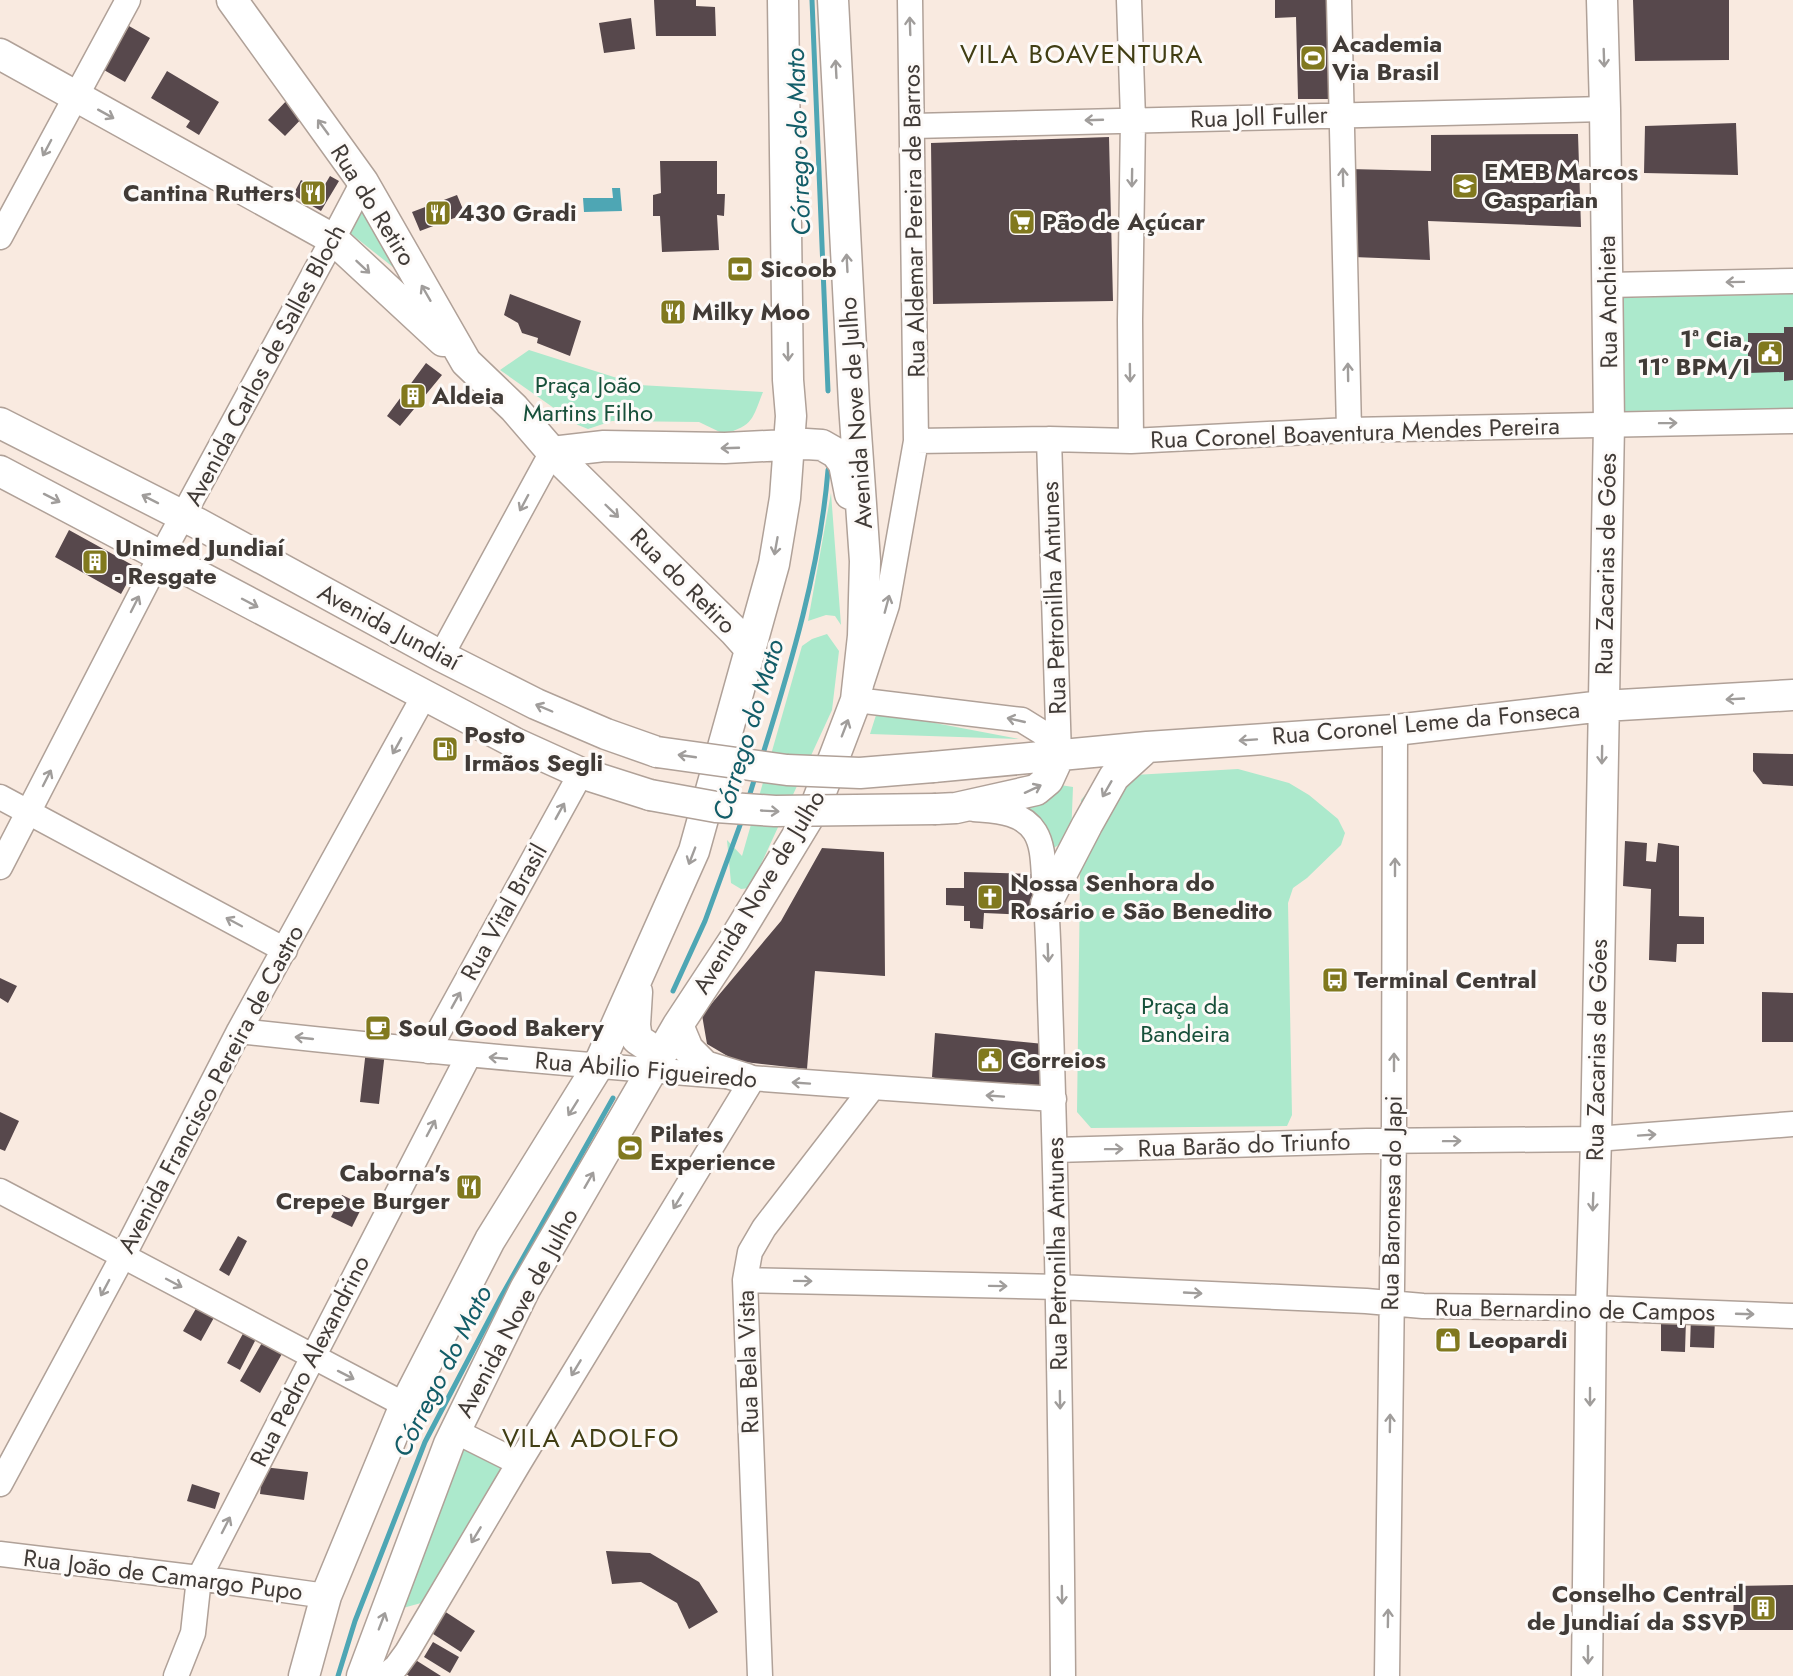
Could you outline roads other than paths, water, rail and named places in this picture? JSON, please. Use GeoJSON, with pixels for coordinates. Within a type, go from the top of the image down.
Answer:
{"type":"FeatureCollection","features":[{"type":"Feature","properties":{"kind":"main road","name":"Rua do Retiro"},"geometry":{"type":"LineString","coordinates":[[232,0],[363,182],[465,362],[514,408],[552,452],[751,650]]}},
{"type":"Feature","properties":{"kind":"main road"},"geometry":{"type":"LineString","coordinates":[[304,1676],[326,1596],[405,1405],[490,1240],[598,1066],[694,851],[774,564],[785,498],[791,416],[788,380],[783,0]]}},
{"type":"Feature","properties":{"kind":"main road","name":"Avenida Nove de Julho"},"geometry":{"type":"LineString","coordinates":[[362,1676],[455,1431],[525,1289],[665,1049],[816,805],[856,700],[863,636],[866,561],[852,361],[833,0]]}},
{"type":"Feature","properties":{"kind":"main road","name":"Rua Anchieta"},"geometry":{"type":"LineString","coordinates":[[1602,0],[1609,424]]}},
{"type":"Feature","properties":{"kind":"main road"},"geometry":{"type":"LineString","coordinates":[[0,54],[333,239],[465,362]]}},
{"type":"Feature","properties":{"kind":"main road","name":"Rua do Retiro"},"geometry":{"type":"LineString","coordinates":[[514,408],[609,446]]}},
{"type":"Feature","properties":{"kind":"main road","name":"Avenida Jundiaí"},"geometry":{"type":"LineString","coordinates":[[0,423],[183,516],[441,656],[536,704],[606,734],[657,752],[787,770],[861,773],[1059,756],[1048,780],[1036,790],[946,808],[775,811],[716,807],[650,795],[581,773],[517,744],[0,471]]}},
{"type":"Feature","properties":{"kind":"main road","name":"Rua Zacarias de Góes"},"geometry":{"type":"LineString","coordinates":[[1587,1676],[1591,1308],[1609,424]]}},
{"type":"Feature","properties":{"kind":"main road"},"geometry":{"type":"LineString","coordinates":[[552,452],[609,446],[725,448],[806,444],[822,446],[836,453],[843,464],[866,561]]}},
{"type":"Feature","properties":{"kind":"main road"},"geometry":{"type":"LineString","coordinates":[[588,487],[609,446]]}},
{"type":"Feature","properties":{"kind":"main road","name":"Rua Coronel Leme da Fonseca"},"geometry":{"type":"LineString","coordinates":[[1059,756],[1147,747],[1395,730],[1603,706],[1793,695]]}},
{"type":"Feature","properties":{"kind":"main road"},"geometry":{"type":"LineString","coordinates":[[1046,904],[1114,777],[1147,747]]}},
{"type":"Feature","properties":{"kind":"main road"},"geometry":{"type":"LineString","coordinates":[[638,980],[635,1025],[637,1040],[652,1049],[688,1049],[705,1066],[749,1080]]}},
{"type":"Feature","properties":{"kind":"street"},"geometry":{"type":"LineString","coordinates":[[0,237],[128,0]]}},
{"type":"Feature","properties":{"kind":"street","name":"Rua Aldemar Pereira de Barros"},"geometry":{"type":"LineString","coordinates":[[856,700],[887,605],[916,441],[910,0]]}},
{"type":"Feature","properties":{"kind":"street"},"geometry":{"type":"LineString","coordinates":[[1130,0],[1133,119],[1131,441]]}},
{"type":"Feature","properties":{"kind":"street"},"geometry":{"type":"LineString","coordinates":[[1339,0],[1349,430]]}},
{"type":"Feature","properties":{"kind":"street","name":"Rua Joll Fuller"},"geometry":{"type":"LineString","coordinates":[[913,126],[1605,109]]}},
{"type":"Feature","properties":{"kind":"street","name":"Avenida Carlos de Salles Bloch"},"geometry":{"type":"LineString","coordinates":[[0,867],[161,555],[363,182]]}},
{"type":"Feature","properties":{"kind":"street"},"geometry":{"type":"LineString","coordinates":[[1608,285],[1793,280]]}},
{"type":"Feature","properties":{"kind":"street","name":"Rua Coronel Boaventura Mendes Pereira"},"geometry":{"type":"LineString","coordinates":[[916,441],[1049,439],[1131,441],[1349,430],[1793,421]]}},
{"type":"Feature","properties":{"kind":"street","name":"Rua Petronilha Antunes"},"geometry":{"type":"LineString","coordinates":[[1049,439],[1059,756]]}},
{"type":"Feature","properties":{"kind":"street"},"geometry":{"type":"LineString","coordinates":[[441,656],[552,452]]}},
{"type":"Feature","properties":{"kind":"street","name":"Avenida Francisco Pereira de Castro"},"geometry":{"type":"LineString","coordinates":[[0,1484],[123,1256],[239,1031],[425,694]]}},
{"type":"Feature","properties":{"kind":"street"},"geometry":{"type":"LineString","coordinates":[[856,700],[1022,720],[1043,733],[1059,756]]}},
{"type":"Feature","properties":{"kind":"street","name":"Rua Baronesa do Japi"},"geometry":{"type":"LineString","coordinates":[[1387,1676],[1395,730]]}},
{"type":"Feature","properties":{"kind":"street","name":"Rua Vital Brasil"},"geometry":{"type":"LineString","coordinates":[[428,1051],[581,773]]}},
{"type":"Feature","properties":{"kind":"street"},"geometry":{"type":"LineString","coordinates":[[0,797],[285,950]]}},
{"type":"Feature","properties":{"kind":"street","name":"Rua Petronilha Antunes"},"geometry":{"type":"LineString","coordinates":[[946,808],[1011,814],[1028,823],[1036,833],[1041,847],[1046,904],[1054,1099],[1063,1676]]}},
{"type":"Feature","properties":{"kind":"street","name":"Rua Abilio Figueiredo"},"geometry":{"type":"LineString","coordinates":[[239,1031],[598,1066],[665,1049],[749,1080],[1054,1099]]}},
{"type":"Feature","properties":{"kind":"street","name":"Rua Pedro Alexandrino"},"geometry":{"type":"LineString","coordinates":[[176,1676],[193,1634],[199,1578],[469,1055]]}},
{"type":"Feature","properties":{"kind":"street"},"geometry":{"type":"LineString","coordinates":[[385,1676],[408,1652],[749,1080]]}},
{"type":"Feature","properties":{"kind":"street","name":"Rua Bela Vista"},"geometry":{"type":"LineString","coordinates":[[760,1676],[745,1280],[750,1252],[764,1228],[872,1088]]}},
{"type":"Feature","properties":{"kind":"street","name":"Rua Barão do Triunfo"},"geometry":{"type":"LineString","coordinates":[[1055,1150],[1596,1139],[1793,1124]]}},
{"type":"Feature","properties":{"kind":"street"},"geometry":{"type":"LineString","coordinates":[[0,1191],[405,1405]]}},
{"type":"Feature","properties":{"kind":"street","name":"Rua Bernardino de Campos"},"geometry":{"type":"LineString","coordinates":[[745,1280],[1058,1287],[1423,1306],[1591,1308],[1793,1316]]}},
{"type":"Feature","properties":{"kind":"street"},"geometry":{"type":"LineString","coordinates":[[455,1431],[519,1463]]}},
{"type":"Feature","properties":{"kind":"street","name":"Rua João de Camargo Pupo"},"geometry":{"type":"LineString","coordinates":[[0,1554],[326,1596]]}},
{"type":"Feature","properties":{"kind":"water"},"geometry":{"type":"Polygon","coordinates":[[[612,188],[620,188],[622,211],[584,212],[583,198],[613,198],[612,188]]]}},
{"type":"Feature","properties":{"kind":"waterway","name":"Córrego do Mato"},"geometry":{"type":"LineString","coordinates":[[812,0],[828,391]]}},
{"type":"Feature","properties":{"kind":"waterway","name":"Córrego do Mato"},"geometry":{"type":"LineString","coordinates":[[762,757],[803,615],[818,543],[828,470]]}},
{"type":"Feature","properties":{"kind":"waterway","name":"Córrego do Mato"},"geometry":{"type":"LineString","coordinates":[[748,800],[756,774]]}},
{"type":"Feature","properties":{"kind":"waterway","name":"Córrego do Mato"},"geometry":{"type":"LineString","coordinates":[[673,991],[705,921],[743,817]]}},
{"type":"Feature","properties":{"kind":"waterway","name":"Córrego do Mato"},"geometry":{"type":"LineString","coordinates":[[338,1676],[355,1621],[425,1442],[501,1297],[613,1098]]}},
{"type":"Feature","properties":{"kind":"place","name":"Academia Via Brasil"},"geometry":{"type":"Point","coordinates":[1313,58]}},
{"type":"Feature","properties":{"kind":"place","name":"EMEB Marcos Gasparian"},"geometry":{"type":"Point","coordinates":[1465,186]}},
{"type":"Feature","properties":{"kind":"place","name":"Cantina Rutters"},"geometry":{"type":"Point","coordinates":[313,193]}},
{"type":"Feature","properties":{"kind":"place","name":"430 Gradi"},"geometry":{"type":"Point","coordinates":[438,213]}},
{"type":"Feature","properties":{"kind":"place","name":"Pão de Açúcar"},"geometry":{"type":"Point","coordinates":[1022,222]}},
{"type":"Feature","properties":{"kind":"place","name":"Sicoob"},"geometry":{"type":"Point","coordinates":[740,269]}},
{"type":"Feature","properties":{"kind":"place","name":"Milky Moo"},"geometry":{"type":"Point","coordinates":[673,312]}},
{"type":"Feature","properties":{"kind":"place","name":"1ª Cia, 11º BPM/I"},"geometry":{"type":"Point","coordinates":[1770,353]}},
{"type":"Feature","properties":{"kind":"place","name":"Aldeia"},"geometry":{"type":"Point","coordinates":[413,396]}},
{"type":"Feature","properties":{"kind":"place","name":"Unimed Jundiaí - Resgate"},"geometry":{"type":"Point","coordinates":[95,562]}},
{"type":"Feature","properties":{"kind":"place","name":"Posto Irmãos Segli"},"geometry":{"type":"Point","coordinates":[445,749]}},
{"type":"Feature","properties":{"kind":"place","name":"Nossa Senhora do Rosário e São Benedito"},"geometry":{"type":"Point","coordinates":[990,897]}},
{"type":"Feature","properties":{"kind":"place","name":"Terminal Central"},"geometry":{"type":"Point","coordinates":[1335,980]}},
{"type":"Feature","properties":{"kind":"place","name":"Soul Good Bakery"},"geometry":{"type":"Point","coordinates":[378,1028]}},
{"type":"Feature","properties":{"kind":"place","name":"Correios"},"geometry":{"type":"Point","coordinates":[990,1060]}},
{"type":"Feature","properties":{"kind":"place","name":"Pilates Experience"},"geometry":{"type":"Point","coordinates":[630,1148]}},
{"type":"Feature","properties":{"kind":"place","name":"Caborna's Crepe e Burger"},"geometry":{"type":"Point","coordinates":[469,1187]}},
{"type":"Feature","properties":{"kind":"place","name":"Leopardi"},"geometry":{"type":"Point","coordinates":[1448,1340]}},
{"type":"Feature","properties":{"kind":"place","name":"Conselho Central de Jundiaí da SSVP"},"geometry":{"type":"Point","coordinates":[1763,1608]}},
{"type":"Feature","properties":{"kind":"district","name":"VILA BOAVENTURA"},"geometry":{"type":"Point","coordinates":[1082,54]}},
{"type":"Feature","properties":{"kind":"district","name":"VILA ADOLFO"},"geometry":{"type":"Point","coordinates":[591,1438]}},
{"type":"Feature","properties":{"kind":"park label","name":"Praça João Martins Filho"},"geometry":{"type":"Point","coordinates":[588,399]}},
{"type":"Feature","properties":{"kind":"park label","name":"Praça da Bandeira"},"geometry":{"type":"Point","coordinates":[1185,1020]}}]}
